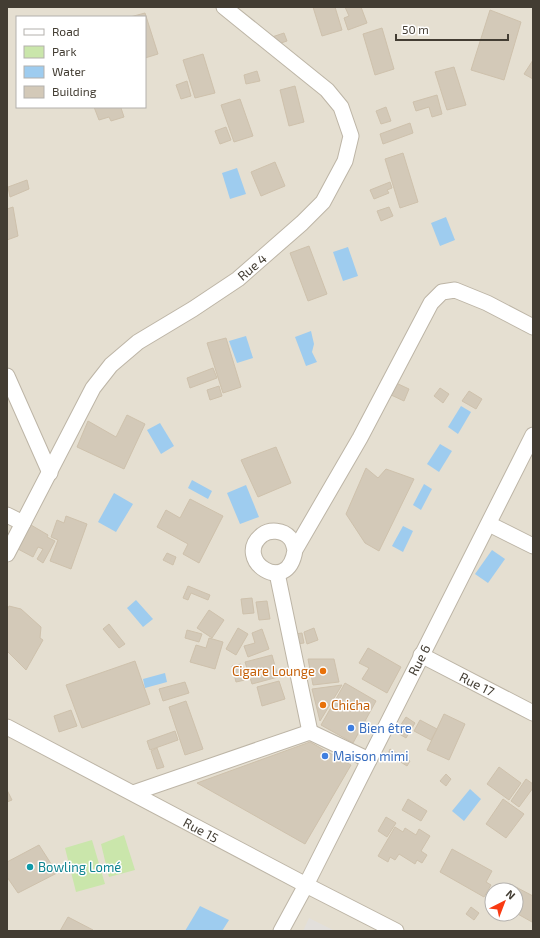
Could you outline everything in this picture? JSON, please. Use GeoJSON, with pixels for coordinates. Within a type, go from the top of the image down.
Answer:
{"type":"FeatureCollection","features":[{"type":"Feature","properties":{"kind":"street","name":"Rue 4"},"geometry":{"type":"LineString","coordinates":[[7,554],[93,388],[111,365],[138,342],[193,309],[238,279],[264,257],[323,202],[345,161],[351,136],[341,106],[327,90],[224,7]]}},
{"type":"Feature","properties":{"kind":"street"},"geometry":{"type":"LineString","coordinates":[[295,550],[290,538],[279,531],[267,532],[257,540],[253,552],[257,564],[266,571],[277,573],[287,569],[294,560],[295,550],[360,438],[431,303],[442,292],[455,290],[533,327]]}},
{"type":"Feature","properties":{"kind":"street"},"geometry":{"type":"LineString","coordinates":[[7,376],[50,473]]}},
{"type":"Feature","properties":{"kind":"street","name":"Rue 6"},"geometry":{"type":"LineString","coordinates":[[281,931],[306,885],[533,435]]}},
{"type":"Feature","properties":{"kind":"street"},"geometry":{"type":"LineString","coordinates":[[7,515],[23,523]]}},
{"type":"Feature","properties":{"kind":"street"},"geometry":{"type":"LineString","coordinates":[[489,524],[533,546]]}},
{"type":"Feature","properties":{"kind":"street"},"geometry":{"type":"LineString","coordinates":[[277,573],[310,732]]}},
{"type":"Feature","properties":{"kind":"street","name":"Rue 17"},"geometry":{"type":"LineString","coordinates":[[421,655],[533,713]]}},
{"type":"Feature","properties":{"kind":"street","name":"Rue 15"},"geometry":{"type":"LineString","coordinates":[[7,727],[396,931]]}},
{"type":"Feature","properties":{"kind":"street"},"geometry":{"type":"LineString","coordinates":[[133,793],[310,732],[369,760]]}},
{"type":"Feature","properties":{"kind":"shaded area"},"geometry":{"type":"Polygon","coordinates":[[[7,7],[533,7],[533,931],[7,931],[7,7]]]}},
{"type":"Feature","properties":{"kind":"shaded area"},"geometry":{"type":"Polygon","coordinates":[[[309,918],[335,931],[303,931],[309,918]]]}},
{"type":"Feature","properties":{"kind":"green space"},"geometry":{"type":"Polygon","coordinates":[[[124,835],[135,870],[109,877],[101,844],[124,835]]]}},
{"type":"Feature","properties":{"kind":"green space"},"geometry":{"type":"Polygon","coordinates":[[[92,840],[105,884],[76,892],[65,848],[92,840]]]}},
{"type":"Feature","properties":{"kind":"water"},"geometry":{"type":"Polygon","coordinates":[[[237,168],[246,194],[230,199],[222,173],[237,168]]]}},
{"type":"Feature","properties":{"kind":"water"},"geometry":{"type":"Polygon","coordinates":[[[446,217],[455,240],[440,246],[431,223],[446,217]]]}},
{"type":"Feature","properties":{"kind":"water"},"geometry":{"type":"Polygon","coordinates":[[[348,247],[358,276],[343,281],[333,252],[348,247]]]}},
{"type":"Feature","properties":{"kind":"water"},"geometry":{"type":"Polygon","coordinates":[[[311,331],[314,344],[312,352],[317,362],[306,366],[295,337],[311,331]]]}},
{"type":"Feature","properties":{"kind":"water"},"geometry":{"type":"Polygon","coordinates":[[[246,336],[253,358],[237,363],[229,341],[246,336]]]}},
{"type":"Feature","properties":{"kind":"water"},"geometry":{"type":"Polygon","coordinates":[[[461,406],[471,412],[458,434],[448,427],[461,406]]]}},
{"type":"Feature","properties":{"kind":"water"},"geometry":{"type":"Polygon","coordinates":[[[160,423],[174,446],[161,454],[147,430],[160,423]]]}},
{"type":"Feature","properties":{"kind":"water"},"geometry":{"type":"Polygon","coordinates":[[[440,444],[452,451],[439,472],[427,464],[440,444]]]}},
{"type":"Feature","properties":{"kind":"water"},"geometry":{"type":"Polygon","coordinates":[[[192,480],[212,491],[208,499],[188,488],[192,480]]]}},
{"type":"Feature","properties":{"kind":"water"},"geometry":{"type":"Polygon","coordinates":[[[424,484],[432,489],[421,510],[413,505],[424,484]]]}},
{"type":"Feature","properties":{"kind":"water"},"geometry":{"type":"Polygon","coordinates":[[[246,485],[259,517],[240,524],[227,493],[246,485]]]}},
{"type":"Feature","properties":{"kind":"water"},"geometry":{"type":"Polygon","coordinates":[[[114,493],[133,504],[116,532],[98,522],[114,493]]]}},
{"type":"Feature","properties":{"kind":"water"},"geometry":{"type":"Polygon","coordinates":[[[403,526],[413,531],[403,552],[392,546],[403,526]]]}},
{"type":"Feature","properties":{"kind":"water"},"geometry":{"type":"Polygon","coordinates":[[[492,550],[505,559],[488,583],[475,574],[492,550]]]}},
{"type":"Feature","properties":{"kind":"water"},"geometry":{"type":"Polygon","coordinates":[[[136,600],[153,619],[143,627],[127,608],[136,600]]]}},
{"type":"Feature","properties":{"kind":"water"},"geometry":{"type":"Polygon","coordinates":[[[165,673],[167,682],[145,688],[143,679],[165,673]]]}},
{"type":"Feature","properties":{"kind":"water"},"geometry":{"type":"Polygon","coordinates":[[[470,789],[481,799],[464,821],[452,811],[470,789]]]}},
{"type":"Feature","properties":{"kind":"water"},"geometry":{"type":"Polygon","coordinates":[[[200,906],[229,920],[222,931],[185,931],[200,906]]]}},
{"type":"Feature","properties":{"kind":"building"},"geometry":{"type":"Polygon","coordinates":[[[313,7],[335,7],[342,30],[322,36],[313,7]]]}},
{"type":"Feature","properties":{"kind":"building"},"geometry":{"type":"Polygon","coordinates":[[[345,7],[361,7],[367,23],[348,30],[344,18],[349,16],[345,7]]]}},
{"type":"Feature","properties":{"kind":"building"},"geometry":{"type":"Polygon","coordinates":[[[490,10],[521,22],[504,80],[471,70],[490,10]]]}},
{"type":"Feature","properties":{"kind":"building"},"geometry":{"type":"Polygon","coordinates":[[[145,13],[146,16],[134,16],[145,13]]]}},
{"type":"Feature","properties":{"kind":"building"},"geometry":{"type":"Polygon","coordinates":[[[146,16],[158,54],[146,58],[146,16]]]}},
{"type":"Feature","properties":{"kind":"building"},"geometry":{"type":"Polygon","coordinates":[[[382,28],[394,69],[375,75],[363,34],[382,28]]]}},
{"type":"Feature","properties":{"kind":"building"},"geometry":{"type":"Polygon","coordinates":[[[284,33],[287,41],[275,45],[272,37],[284,33]]]}},
{"type":"Feature","properties":{"kind":"building"},"geometry":{"type":"Polygon","coordinates":[[[203,54],[215,93],[195,98],[183,60],[203,54]]]}},
{"type":"Feature","properties":{"kind":"building"},"geometry":{"type":"Polygon","coordinates":[[[533,60],[533,79],[524,74],[533,60]]]}},
{"type":"Feature","properties":{"kind":"building"},"geometry":{"type":"Polygon","coordinates":[[[454,67],[466,105],[447,110],[435,72],[454,67]]]}},
{"type":"Feature","properties":{"kind":"building"},"geometry":{"type":"Polygon","coordinates":[[[257,71],[260,81],[246,84],[244,75],[257,71]]]}},
{"type":"Feature","properties":{"kind":"building"},"geometry":{"type":"Polygon","coordinates":[[[187,81],[191,96],[181,99],[176,85],[187,81]]]}},
{"type":"Feature","properties":{"kind":"building"},"geometry":{"type":"Polygon","coordinates":[[[295,86],[304,122],[289,126],[280,90],[295,86]]]}},
{"type":"Feature","properties":{"kind":"building"},"geometry":{"type":"Polygon","coordinates":[[[437,95],[442,114],[432,117],[429,107],[416,111],[413,102],[437,95]]]}},
{"type":"Feature","properties":{"kind":"building"},"geometry":{"type":"Polygon","coordinates":[[[240,99],[253,136],[234,142],[221,105],[240,99]]]}},
{"type":"Feature","properties":{"kind":"building"},"geometry":{"type":"Polygon","coordinates":[[[386,107],[391,121],[381,124],[376,111],[386,107]]]}},
{"type":"Feature","properties":{"kind":"building"},"geometry":{"type":"Polygon","coordinates":[[[94,108],[121,108],[124,117],[111,121],[109,117],[99,120],[94,108]]]}},
{"type":"Feature","properties":{"kind":"building"},"geometry":{"type":"Polygon","coordinates":[[[410,123],[413,133],[383,144],[380,134],[410,123]]]}},
{"type":"Feature","properties":{"kind":"building"},"geometry":{"type":"Polygon","coordinates":[[[226,127],[231,140],[220,144],[215,131],[226,127]]]}},
{"type":"Feature","properties":{"kind":"building"},"geometry":{"type":"Polygon","coordinates":[[[403,153],[418,202],[400,208],[385,159],[403,153]]]}},
{"type":"Feature","properties":{"kind":"building"},"geometry":{"type":"Polygon","coordinates":[[[275,162],[285,186],[261,196],[251,172],[275,162]]]}},
{"type":"Feature","properties":{"kind":"building"},"geometry":{"type":"Polygon","coordinates":[[[27,180],[29,189],[10,197],[8,187],[27,180]]]}},
{"type":"Feature","properties":{"kind":"building"},"geometry":{"type":"Polygon","coordinates":[[[390,182],[392,188],[387,190],[389,193],[374,199],[370,190],[390,182]]]}},
{"type":"Feature","properties":{"kind":"building"},"geometry":{"type":"Polygon","coordinates":[[[13,207],[18,236],[7,240],[7,209],[13,207]]]}},
{"type":"Feature","properties":{"kind":"building"},"geometry":{"type":"Polygon","coordinates":[[[389,207],[393,216],[381,221],[377,211],[389,207]]]}},
{"type":"Feature","properties":{"kind":"building"},"geometry":{"type":"Polygon","coordinates":[[[309,246],[327,294],[308,301],[290,253],[309,246]]]}},
{"type":"Feature","properties":{"kind":"building"},"geometry":{"type":"Polygon","coordinates":[[[226,338],[241,387],[223,393],[207,343],[226,338]]]}},
{"type":"Feature","properties":{"kind":"building"},"geometry":{"type":"Polygon","coordinates":[[[213,368],[217,378],[190,388],[187,378],[213,368]]]}},
{"type":"Feature","properties":{"kind":"building"},"geometry":{"type":"Polygon","coordinates":[[[394,382],[409,389],[404,401],[389,394],[394,382]]]}},
{"type":"Feature","properties":{"kind":"building"},"geometry":{"type":"Polygon","coordinates":[[[219,386],[222,396],[210,400],[207,390],[219,386]]]}},
{"type":"Feature","properties":{"kind":"building"},"geometry":{"type":"Polygon","coordinates":[[[440,388],[449,394],[443,403],[434,396],[440,388]]]}},
{"type":"Feature","properties":{"kind":"building"},"geometry":{"type":"Polygon","coordinates":[[[469,391],[482,399],[476,409],[462,401],[469,391]]]}},
{"type":"Feature","properties":{"kind":"building"},"geometry":{"type":"Polygon","coordinates":[[[127,415],[145,424],[124,469],[77,447],[88,421],[116,437],[127,415]]]}},
{"type":"Feature","properties":{"kind":"building"},"geometry":{"type":"Polygon","coordinates":[[[276,447],[291,483],[258,497],[241,460],[276,447]]]}},
{"type":"Feature","properties":{"kind":"building"},"geometry":{"type":"Polygon","coordinates":[[[366,468],[378,478],[386,469],[414,479],[379,551],[365,543],[346,514],[366,468]]]}},
{"type":"Feature","properties":{"kind":"building"},"geometry":{"type":"Polygon","coordinates":[[[190,499],[223,516],[199,563],[183,554],[188,544],[157,527],[166,510],[180,518],[190,499]]]}},
{"type":"Feature","properties":{"kind":"building"},"geometry":{"type":"Polygon","coordinates":[[[66,516],[87,524],[71,569],[50,561],[58,540],[51,537],[57,520],[64,523],[66,516]]]}},
{"type":"Feature","properties":{"kind":"building"},"geometry":{"type":"Polygon","coordinates":[[[31,525],[55,541],[43,563],[37,559],[43,549],[38,547],[33,557],[18,549],[31,525]]]}},
{"type":"Feature","properties":{"kind":"building"},"geometry":{"type":"Polygon","coordinates":[[[167,553],[176,557],[173,565],[163,560],[167,553]]]}},
{"type":"Feature","properties":{"kind":"building"},"geometry":{"type":"Polygon","coordinates":[[[188,586],[210,595],[208,600],[191,593],[188,600],[183,598],[188,586]]]}},
{"type":"Feature","properties":{"kind":"building"},"geometry":{"type":"Polygon","coordinates":[[[252,598],[254,613],[243,614],[241,599],[252,598]]]}},
{"type":"Feature","properties":{"kind":"building"},"geometry":{"type":"Polygon","coordinates":[[[267,601],[270,619],[259,620],[256,602],[267,601]]]}},
{"type":"Feature","properties":{"kind":"building"},"geometry":{"type":"Polygon","coordinates":[[[9,606],[21,609],[41,627],[40,638],[43,640],[26,670],[7,651],[7,610],[9,606]]]}},
{"type":"Feature","properties":{"kind":"building"},"geometry":{"type":"Polygon","coordinates":[[[209,610],[224,620],[212,638],[197,628],[209,610]]]}},
{"type":"Feature","properties":{"kind":"building"},"geometry":{"type":"Polygon","coordinates":[[[109,624],[125,644],[119,648],[103,629],[109,624]]]}},
{"type":"Feature","properties":{"kind":"building"},"geometry":{"type":"Polygon","coordinates":[[[238,628],[248,634],[236,655],[226,649],[238,628]]]}},
{"type":"Feature","properties":{"kind":"building"},"geometry":{"type":"Polygon","coordinates":[[[314,628],[318,640],[307,644],[304,632],[314,628]]]}},
{"type":"Feature","properties":{"kind":"building"},"geometry":{"type":"Polygon","coordinates":[[[262,629],[269,649],[248,657],[244,646],[255,643],[252,633],[262,629]]]}},
{"type":"Feature","properties":{"kind":"building"},"geometry":{"type":"Polygon","coordinates":[[[187,630],[202,634],[199,642],[185,638],[187,630]]]}},
{"type":"Feature","properties":{"kind":"building"},"geometry":{"type":"Polygon","coordinates":[[[302,633],[304,643],[297,644],[295,634],[302,633]]]}},
{"type":"Feature","properties":{"kind":"building"},"geometry":{"type":"Polygon","coordinates":[[[209,638],[223,642],[215,669],[190,662],[196,645],[206,648],[209,638]]]}},
{"type":"Feature","properties":{"kind":"building"},"geometry":{"type":"Polygon","coordinates":[[[368,648],[401,667],[387,693],[362,679],[369,668],[359,663],[368,648]]]}},
{"type":"Feature","properties":{"kind":"building"},"geometry":{"type":"Polygon","coordinates":[[[272,655],[278,677],[252,684],[245,662],[272,655]]]}},
{"type":"Feature","properties":{"kind":"building","name":"Cigare Lounge"},"geometry":{"type":"Polygon","coordinates":[[[308,659],[334,659],[339,682],[313,685],[308,659]]]}},
{"type":"Feature","properties":{"kind":"building"},"geometry":{"type":"Polygon","coordinates":[[[135,661],[150,704],[82,728],[66,685],[135,661]]]}},
{"type":"Feature","properties":{"kind":"building"},"geometry":{"type":"Polygon","coordinates":[[[241,664],[245,680],[236,682],[232,666],[241,664]]]}},
{"type":"Feature","properties":{"kind":"building"},"geometry":{"type":"Polygon","coordinates":[[[279,681],[285,699],[262,706],[257,687],[279,681]]]}},
{"type":"Feature","properties":{"kind":"building"},"geometry":{"type":"Polygon","coordinates":[[[185,682],[189,693],[163,701],[159,689],[185,682]]]}},
{"type":"Feature","properties":{"kind":"building"},"geometry":{"type":"Polygon","coordinates":[[[345,683],[376,701],[353,743],[321,725],[345,683]]]}},
{"type":"Feature","properties":{"kind":"building","name":"Chicha"},"geometry":{"type":"Polygon","coordinates":[[[342,685],[320,721],[312,689],[342,685]]]}},
{"type":"Feature","properties":{"kind":"building"},"geometry":{"type":"Polygon","coordinates":[[[186,701],[203,749],[185,755],[169,707],[186,701]]]}},
{"type":"Feature","properties":{"kind":"building"},"geometry":{"type":"Polygon","coordinates":[[[71,710],[77,726],[59,732],[54,716],[71,710]]]}},
{"type":"Feature","properties":{"kind":"building"},"geometry":{"type":"Polygon","coordinates":[[[444,714],[465,724],[449,760],[427,750],[444,714]]]}},
{"type":"Feature","properties":{"kind":"building"},"geometry":{"type":"Polygon","coordinates":[[[406,717],[415,723],[406,738],[396,732],[406,717]]]}},
{"type":"Feature","properties":{"kind":"building"},"geometry":{"type":"Polygon","coordinates":[[[420,720],[437,729],[431,740],[414,731],[420,720]]]}},
{"type":"Feature","properties":{"kind":"building"},"geometry":{"type":"Polygon","coordinates":[[[175,731],[178,740],[150,750],[147,741],[175,731]]]}},
{"type":"Feature","properties":{"kind":"building"},"geometry":{"type":"Polygon","coordinates":[[[310,742],[351,765],[305,844],[197,783],[310,742]]]}},
{"type":"Feature","properties":{"kind":"building"},"geometry":{"type":"Polygon","coordinates":[[[157,748],[164,767],[157,769],[151,751],[157,748]]]}},
{"type":"Feature","properties":{"kind":"building"},"geometry":{"type":"Polygon","coordinates":[[[390,749],[410,761],[407,766],[388,754],[390,749]]]}},
{"type":"Feature","properties":{"kind":"building"},"geometry":{"type":"Polygon","coordinates":[[[499,767],[521,783],[509,800],[487,784],[499,767]]]}},
{"type":"Feature","properties":{"kind":"building"},"geometry":{"type":"Polygon","coordinates":[[[446,774],[451,779],[446,786],[440,781],[446,774]]]}},
{"type":"Feature","properties":{"kind":"building"},"geometry":{"type":"Polygon","coordinates":[[[526,779],[533,784],[533,788],[519,807],[511,801],[526,779]]]}},
{"type":"Feature","properties":{"kind":"building"},"geometry":{"type":"Polygon","coordinates":[[[7,790],[12,800],[7,802],[7,790]]]}},
{"type":"Feature","properties":{"kind":"building"},"geometry":{"type":"Polygon","coordinates":[[[408,799],[427,811],[421,821],[402,810],[408,799]]]}},
{"type":"Feature","properties":{"kind":"building"},"geometry":{"type":"Polygon","coordinates":[[[503,799],[524,814],[506,838],[486,824],[503,799]]]}},
{"type":"Feature","properties":{"kind":"building"},"geometry":{"type":"Polygon","coordinates":[[[386,817],[396,823],[387,837],[378,831],[386,817]]]}},
{"type":"Feature","properties":{"kind":"building"},"geometry":{"type":"Polygon","coordinates":[[[395,827],[403,832],[405,828],[416,835],[419,829],[430,836],[421,851],[427,855],[422,863],[417,860],[415,864],[399,854],[395,860],[390,857],[388,862],[378,856],[395,827]]]}},
{"type":"Feature","properties":{"kind":"building","name":"Bowling Lomé"},"geometry":{"type":"Polygon","coordinates":[[[39,845],[57,873],[18,893],[7,877],[7,862],[39,845]]]}},
{"type":"Feature","properties":{"kind":"building"},"geometry":{"type":"Polygon","coordinates":[[[452,849],[492,871],[486,882],[484,882],[484,897],[440,872],[452,849]]]}},
{"type":"Feature","properties":{"kind":"building"},"geometry":{"type":"Polygon","coordinates":[[[524,891],[533,896],[532,922],[524,918],[524,891]]]}},
{"type":"Feature","properties":{"kind":"building"},"geometry":{"type":"Polygon","coordinates":[[[471,907],[479,913],[474,920],[466,914],[471,907]]]}},
{"type":"Feature","properties":{"kind":"building"},"geometry":{"type":"Polygon","coordinates":[[[68,917],[93,930],[93,931],[60,931],[68,917]]]}},
{"type":"Feature","properties":{"kind":"place","name":"Cigare Lounge"},"geometry":{"type":"Point","coordinates":[323,671]}},
{"type":"Feature","properties":{"kind":"place","name":"Chicha"},"geometry":{"type":"Point","coordinates":[323,705]}},
{"type":"Feature","properties":{"kind":"place","name":"Bien être"},"geometry":{"type":"Point","coordinates":[351,728]}},
{"type":"Feature","properties":{"kind":"place","name":"Maison mimi"},"geometry":{"type":"Point","coordinates":[325,756]}},
{"type":"Feature","properties":{"kind":"place","name":"Bowling Lomé"},"geometry":{"type":"Point","coordinates":[30,867]}}]}
